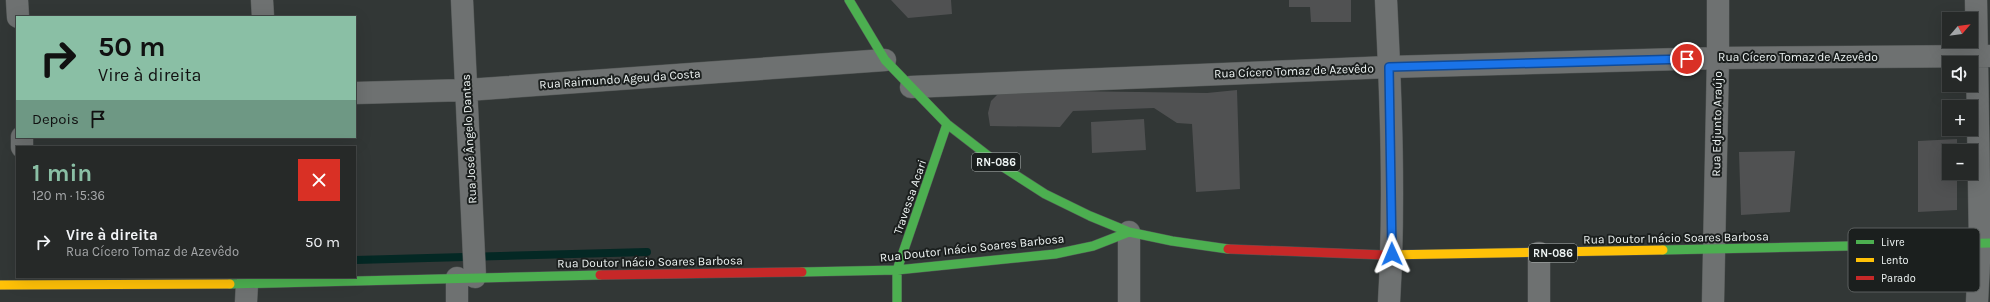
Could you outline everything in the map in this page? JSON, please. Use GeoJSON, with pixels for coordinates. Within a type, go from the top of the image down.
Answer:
{"type":"FeatureCollection","features":[{"type":"Feature","properties":{"kind":"street"},"geometry":{"type":"LineString","coordinates":[[17,0],[18,16]]}},
{"type":"Feature","properties":{"kind":"street"},"geometry":{"type":"LineString","coordinates":[[262,0],[263,16]]}},
{"type":"Feature","properties":{"kind":"street","name":"Rua José Ângelo Dantas"},"geometry":{"type":"LineString","coordinates":[[457,302],[466,278],[467,90],[462,0]]}},
{"type":"Feature","properties":{"kind":"street","name":"RN-086"},"geometry":{"type":"LineString","coordinates":[[849,0],[885,60],[947,124],[1000,165],[1045,194],[1090,216],[1129,232]]}},
{"type":"Feature","properties":{"kind":"street"},"geometry":{"type":"LineString","coordinates":[[1386,0],[1389,67],[1392,254],[1389,302]]}},
{"type":"Feature","properties":{"kind":"street","name":"Rua Edjunto Araújo"},"geometry":{"type":"LineString","coordinates":[[1713,302],[1718,0]]}},
{"type":"Feature","properties":{"kind":"street"},"geometry":{"type":"LineString","coordinates":[[1976,0],[1983,56],[1985,243],[1980,280]]}},
{"type":"Feature","properties":{"kind":"street","name":"Rua Cícero Tomaz de Azevêdo"},"geometry":{"type":"LineString","coordinates":[[911,87],[1389,67],[1718,58],[1983,56]]}},
{"type":"Feature","properties":{"kind":"street","name":"Rua Raimundo Ageu da Costa"},"geometry":{"type":"LineString","coordinates":[[356,93],[467,90],[885,60]]}},
{"type":"Feature","properties":{"kind":"street","name":"Travessa Acari"},"geometry":{"type":"LineString","coordinates":[[897,302],[897,270],[947,124]]}},
{"type":"Feature","properties":{"kind":"street"},"geometry":{"type":"LineString","coordinates":[[1129,232],[1129,302]]}},
{"type":"Feature","properties":{"kind":"street","name":"Rua Doutor Inácio Soares Barbosa"},"geometry":{"type":"LineString","coordinates":[[0,285],[27,281],[246,293],[466,278],[897,270],[1055,254],[1093,246],[1129,232],[1172,241],[1237,250],[1392,254],[1539,253],[1848,246]]}},
{"type":"Feature","properties":{"kind":"street"},"geometry":{"type":"LineString","coordinates":[[1539,253],[1539,302]]}},
{"type":"Feature","properties":{"kind":"street"},"geometry":{"type":"LineString","coordinates":[[1977,302],[1978,292]]}},
{"type":"Feature","properties":{"kind":"building"},"geometry":{"type":"Polygon","coordinates":[[[891,0],[951,0],[952,14],[908,18],[891,0]]]}},
{"type":"Feature","properties":{"kind":"building"},"geometry":{"type":"Polygon","coordinates":[[[1289,0],[1351,0],[1351,22],[1311,22],[1310,7],[1289,7],[1289,0]]]}},
{"type":"Feature","properties":{"kind":"building"},"geometry":{"type":"Polygon","coordinates":[[[1007,90],[1207,93],[1237,90],[1240,189],[1196,192],[1192,124],[1177,123],[1154,108],[1073,111],[1060,127],[990,126],[988,113],[991,101],[999,93],[1007,90]]]}},
{"type":"Feature","properties":{"kind":"building"},"geometry":{"type":"Polygon","coordinates":[[[1144,119],[1146,150],[1092,153],[1091,122],[1144,119]]]}},
{"type":"Feature","properties":{"kind":"building"},"geometry":{"type":"Polygon","coordinates":[[[1957,139],[1957,144],[1942,144],[1942,180],[1957,180],[1957,210],[1918,212],[1918,141],[1957,139]]]}},
{"type":"Feature","properties":{"kind":"building"},"geometry":{"type":"Polygon","coordinates":[[[1795,151],[1790,212],[1741,215],[1739,152],[1795,151]]]}},
{"type":"Feature","properties":{"kind":"waterway"},"geometry":{"type":"LineString","coordinates":[[356,260],[647,252]]}},
{"type":"Feature","properties":{"kind":"traffic: fast"},"geometry":{"type":"LineString","coordinates":[[849,0],[885,60],[947,124],[1000,165],[1045,194],[1090,216],[1129,232],[1172,241],[1228,249]]}},
{"type":"Feature","properties":{"kind":"traffic: fast"},"geometry":{"type":"LineString","coordinates":[[897,302],[897,270],[947,124]]}},
{"type":"Feature","properties":{"kind":"traffic: fast"},"geometry":{"type":"LineString","coordinates":[[802,272],[897,270],[1055,254],[1093,246],[1129,232]]}},
{"type":"Feature","properties":{"kind":"traffic: fast"},"geometry":{"type":"LineString","coordinates":[[1980,243],[1990,243]]}},
{"type":"Feature","properties":{"kind":"traffic: fast"},"geometry":{"type":"LineString","coordinates":[[1663,250],[1848,246]]}},
{"type":"Feature","properties":{"kind":"traffic: fast"},"geometry":{"type":"LineString","coordinates":[[230,284],[600,275]]}},
{"type":"Feature","properties":{"kind":"traffic: slow"},"geometry":{"type":"LineString","coordinates":[[1384,255],[1663,250]]}},
{"type":"Feature","properties":{"kind":"traffic: slow"},"geometry":{"type":"LineString","coordinates":[[0,285],[230,284]]}},
{"type":"Feature","properties":{"kind":"traffic: jam"},"geometry":{"type":"LineString","coordinates":[[1228,249],[1384,255]]}},
{"type":"Feature","properties":{"kind":"traffic: jam"},"geometry":{"type":"LineString","coordinates":[[600,275],[802,272]]}},
{"type":"Feature","properties":{"kind":"route"},"geometry":{"type":"LineString","coordinates":[[1392,254],[1389,67],[1687,59]]}}]}
